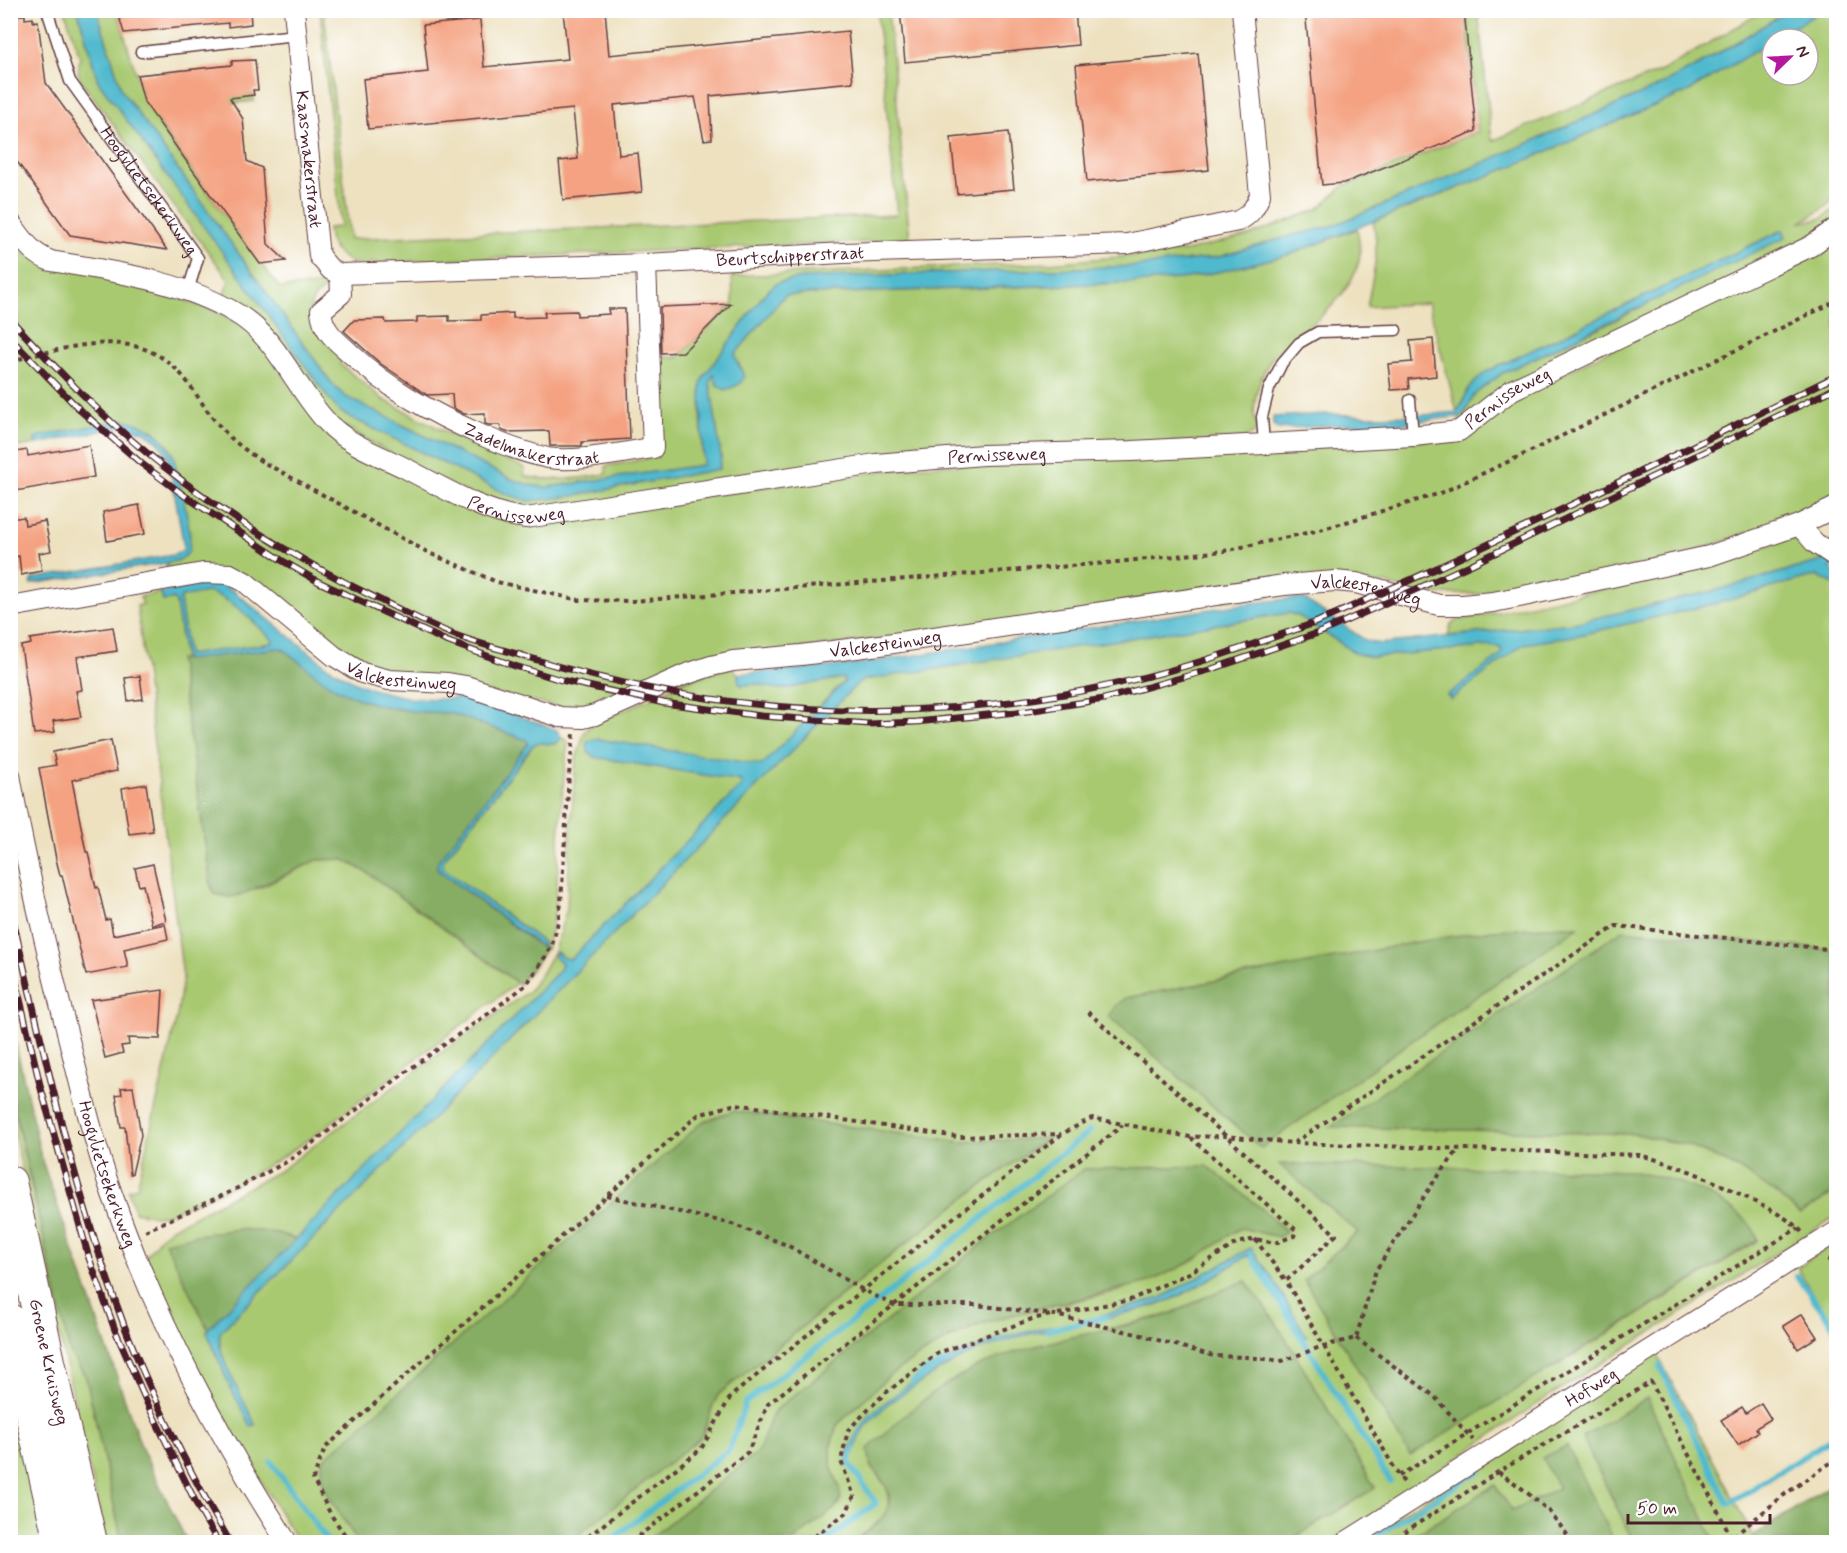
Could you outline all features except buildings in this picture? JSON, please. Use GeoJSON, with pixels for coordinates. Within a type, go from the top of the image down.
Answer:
{"type":"FeatureCollection","features":[{"type":"Feature","properties":{"kind":"main road","name":"Groene Kruisweg"},"geometry":{"type":"LineString","coordinates":[[10,1182],[91,1542]]}},
{"type":"Feature","properties":{"kind":"main road","name":"Groene Kruisweg"},"geometry":{"type":"LineString","coordinates":[[10,1320],[60,1542]]}},
{"type":"Feature","properties":{"kind":"street","name":"Kaasmakerstraat"},"geometry":{"type":"LineString","coordinates":[[294,10],[319,256],[331,270],[340,274]]}},
{"type":"Feature","properties":{"kind":"street","name":"Beurtschipperstraat"},"geometry":{"type":"LineString","coordinates":[[340,274],[646,264],[843,253],[1127,244],[1238,221],[1247,217],[1255,208],[1260,195],[1242,10]]}},
{"type":"Feature","properties":{"kind":"street"},"geometry":{"type":"LineString","coordinates":[[10,222],[30,249],[39,257],[148,278],[188,291]]}},
{"type":"Feature","properties":{"kind":"street","name":"Pernisseweg"},"geometry":{"type":"LineString","coordinates":[[188,291],[234,312],[257,328],[274,347],[318,412],[345,438],[456,494],[512,517],[526,518],[886,463],[983,455],[1264,444],[1413,431],[1459,431],[1512,390],[1811,246],[1836,228]]}},
{"type":"Feature","properties":{"kind":"street","name":"Zadelmakerstraat"},"geometry":{"type":"LineString","coordinates":[[340,274],[341,294],[321,311],[322,321],[326,332],[369,370],[401,394],[447,420],[528,453],[566,459],[652,448],[646,264]]}},
{"type":"Feature","properties":{"kind":"street","name":"Valckesteinweg"},"geometry":{"type":"LineString","coordinates":[[10,607],[203,573],[230,574],[245,582],[334,656],[362,673],[389,680],[466,686],[560,717],[576,718],[595,715],[684,675],[733,661],[871,646],[1318,582],[1356,583],[1439,605],[1493,602],[1708,556],[1799,525],[1836,507]]}},
{"type":"Feature","properties":{"kind":"street"},"geometry":{"type":"LineString","coordinates":[[1799,525],[1815,543],[1836,558]]}},
{"type":"Feature","properties":{"kind":"street","name":"Hoogvlietsekerkweg"},"geometry":{"type":"LineString","coordinates":[[10,775],[51,965],[92,1131],[112,1194],[128,1238],[169,1333],[239,1465],[288,1542]]}},
{"type":"Feature","properties":{"kind":"street","name":"Hofweg"},"geometry":{"type":"LineString","coordinates":[[1346,1542],[1836,1232]]}},
{"type":"Feature","properties":{"kind":"lane","name":"Hoogvlietsekerkweg"},"geometry":{"type":"LineString","coordinates":[[46,10],[70,81],[198,258],[188,291]]}},
{"type":"Feature","properties":{"kind":"lane"},"geometry":{"type":"LineString","coordinates":[[141,52],[296,35]]}},
{"type":"Feature","properties":{"kind":"lane"},"geometry":{"type":"LineString","coordinates":[[1264,444],[1262,417],[1269,389],[1282,363],[1299,344],[1318,332],[1396,330]]}},
{"type":"Feature","properties":{"kind":"lane"},"geometry":{"type":"LineString","coordinates":[[1410,400],[1413,431]]}},
{"type":"Feature","properties":{"kind":"path"},"geometry":{"type":"LineString","coordinates":[[10,361],[97,343],[131,344],[157,354],[178,371],[217,424],[237,444],[261,462],[429,553],[497,582],[579,600],[633,601],[1131,561],[1224,551],[1320,531],[1441,493],[1836,301]]}},
{"type":"Feature","properties":{"kind":"path"},"geometry":{"type":"LineString","coordinates":[[128,1238],[232,1191],[290,1160],[526,985],[552,945],[557,927],[561,903],[569,774],[576,718]]}},
{"type":"Feature","properties":{"kind":"path"},"geometry":{"type":"LineString","coordinates":[[1293,1143],[1616,926],[1836,950]]}},
{"type":"Feature","properties":{"kind":"path"},"geometry":{"type":"LineString","coordinates":[[1088,1012],[1336,1235],[1286,1281]]}},
{"type":"Feature","properties":{"kind":"path"},"geometry":{"type":"LineString","coordinates":[[350,1542],[331,1515],[313,1479],[325,1448],[698,1115],[736,1104],[958,1137],[1062,1134]]}},
{"type":"Feature","properties":{"kind":"path"},"geometry":{"type":"LineString","coordinates":[[581,1542],[701,1449],[731,1396],[1062,1134],[1092,1118],[1190,1137],[1225,1136],[1293,1143],[1639,1155],[1672,1163],[1739,1193],[1770,1209],[1805,1235]]}},
{"type":"Feature","properties":{"kind":"path"},"geometry":{"type":"LineString","coordinates":[[631,1542],[748,1452],[768,1404],[1124,1124]]}},
{"type":"Feature","properties":{"kind":"path"},"geometry":{"type":"LineString","coordinates":[[807,1542],[846,1513],[854,1496],[841,1461],[848,1430],[883,1395],[938,1353],[1032,1319],[1130,1300],[1189,1273],[1237,1243],[1255,1239],[1275,1243],[1294,1236],[1296,1230],[1190,1137]]}},
{"type":"Feature","properties":{"kind":"path"},"geometry":{"type":"LineString","coordinates":[[1356,1338],[1376,1270],[1433,1183],[1459,1149]]}},
{"type":"Feature","properties":{"kind":"path"},"geometry":{"type":"LineString","coordinates":[[607,1196],[729,1223],[787,1245],[863,1290],[894,1305],[976,1305],[1055,1314],[1213,1356],[1282,1361],[1323,1346],[1356,1338]]}},
{"type":"Feature","properties":{"kind":"path"},"geometry":{"type":"LineString","coordinates":[[1399,1476],[1798,1228]]}},
{"type":"Feature","properties":{"kind":"path"},"geometry":{"type":"LineString","coordinates":[[1255,1239],[1286,1281],[1399,1476],[1418,1497]]}},
{"type":"Feature","properties":{"kind":"path"},"geometry":{"type":"LineString","coordinates":[[1356,1338],[1434,1396],[1484,1456]]}},
{"type":"Feature","properties":{"kind":"path"},"geometry":{"type":"LineString","coordinates":[[1389,1542],[1498,1472],[1651,1382],[1734,1542]]}},
{"type":"Feature","properties":{"kind":"path"},"geometry":{"type":"LineString","coordinates":[[1727,1542],[1784,1495],[1836,1459]]}},
{"type":"Feature","properties":{"kind":"path"},"geometry":{"type":"LineString","coordinates":[[1498,1472],[1548,1510],[1573,1542]]}},
{"type":"Feature","properties":{"kind":"green space"},"geometry":{"type":"Polygon","coordinates":[[[65,11],[78,11],[98,81],[342,413],[506,494],[528,501],[566,497],[719,469],[721,457],[710,382],[714,373],[742,369],[735,354],[785,295],[1146,282],[1188,278],[1291,254],[1357,229],[1359,261],[1353,276],[1335,302],[1324,314],[1275,354],[1270,361],[1261,379],[1255,400],[1254,411],[1258,428],[1244,439],[983,451],[520,512],[485,501],[342,432],[223,297],[229,280],[81,81],[78,72],[80,57],[65,11]]]}},
{"type":"Feature","properties":{"kind":"green space"},"geometry":{"type":"Polygon","coordinates":[[[97,11],[117,11],[146,106],[254,95],[254,101],[154,111],[172,143],[280,288],[329,284],[313,299],[310,318],[317,332],[342,357],[340,364],[384,400],[463,441],[525,468],[524,476],[555,479],[606,474],[606,466],[658,457],[651,357],[678,357],[733,304],[732,276],[1050,263],[1186,251],[1251,235],[1318,209],[1343,186],[1478,132],[1466,11],[1478,11],[1492,141],[1664,70],[1763,11],[1788,11],[1697,66],[1653,89],[1457,174],[1332,226],[1219,257],[1139,266],[802,278],[777,283],[765,293],[703,378],[701,412],[703,465],[548,487],[513,480],[344,396],[330,381],[122,91],[97,11]]]}},
{"type":"Feature","properties":{"kind":"green space"},"geometry":{"type":"Polygon","coordinates":[[[320,11],[324,11],[350,239],[897,215],[877,11],[888,11],[910,240],[355,264],[343,258],[332,246],[328,228],[341,227],[320,11]]]}},
{"type":"Feature","properties":{"kind":"green space"},"geometry":{"type":"Polygon","coordinates":[[[1821,11],[1836,11],[1836,197],[1823,209],[1800,223],[1823,218],[1836,207],[1836,224],[1460,425],[1459,418],[1465,413],[1475,394],[1503,373],[1624,316],[1783,230],[1486,372],[1469,388],[1457,412],[1428,303],[1367,307],[1376,254],[1373,222],[1508,168],[1689,91],[1760,47],[1760,87],[1820,87],[1820,27],[1793,27],[1821,11]]]}},
{"type":"Feature","properties":{"kind":"green space"},"geometry":{"type":"Polygon","coordinates":[[[10,234],[25,254],[149,286],[221,314],[253,332],[302,401],[505,521],[923,466],[1429,441],[1836,237],[1836,499],[1804,514],[1671,559],[1511,594],[1422,594],[1383,583],[776,651],[610,703],[577,711],[376,669],[347,656],[258,584],[167,571],[166,563],[180,560],[190,536],[174,458],[170,448],[153,430],[125,420],[116,421],[35,440],[36,444],[11,448],[10,234]]]}},
{"type":"Feature","properties":{"kind":"green space"},"geometry":{"type":"Polygon","coordinates":[[[1791,538],[1829,559],[1710,592],[1574,623],[1448,636],[1451,624],[1456,621],[1701,568],[1791,538]]]}},
{"type":"Feature","properties":{"kind":"green space"},"geometry":{"type":"Polygon","coordinates":[[[1818,576],[1836,585],[1836,950],[1827,948],[1333,1127],[1636,1134],[1690,1146],[1738,1168],[1777,1194],[1800,1214],[1836,1191],[1836,1216],[1554,1393],[1332,1542],[1287,1542],[1375,1487],[1211,1295],[1170,1314],[1033,1347],[1003,1357],[870,1465],[887,1488],[889,1509],[880,1521],[854,1542],[791,1542],[834,1509],[839,1487],[831,1466],[831,1445],[837,1425],[890,1375],[917,1357],[981,1324],[1119,1291],[1241,1228],[1279,1237],[1286,1232],[1261,1208],[1084,1169],[991,1237],[776,1410],[756,1454],[645,1542],[568,1542],[704,1432],[719,1394],[934,1221],[1003,1169],[1048,1139],[962,1142],[733,1111],[323,1461],[323,1487],[358,1542],[300,1542],[293,1534],[239,1445],[183,1342],[145,1257],[158,1239],[172,1228],[281,1170],[422,1066],[529,991],[554,951],[567,909],[576,760],[584,733],[590,726],[689,680],[732,667],[738,674],[741,685],[758,684],[784,689],[842,678],[844,681],[762,766],[597,739],[587,741],[741,781],[742,785],[571,959],[564,958],[557,952],[562,963],[560,970],[296,1240],[288,1236],[240,1229],[221,1232],[179,1270],[208,1329],[207,1332],[230,1387],[255,1424],[225,1363],[221,1350],[221,1331],[469,1082],[859,682],[1289,613],[1299,616],[1329,636],[1372,657],[1491,646],[1501,648],[1502,652],[1499,657],[1448,695],[1451,699],[1523,644],[1579,635],[1722,602],[1818,576]],[[1565,926],[1261,1148],[1577,927],[1565,926]],[[1280,1164],[1358,1232],[1305,1280],[1545,1373],[1757,1241],[1757,1238],[1631,1171],[1280,1164]],[[1251,1248],[1161,1298],[1099,1316],[1167,1302],[1248,1255],[1267,1279],[1304,1338],[1306,1336],[1251,1248]]]}},
{"type":"Feature","properties":{"kind":"green space"},"geometry":{"type":"Polygon","coordinates":[[[161,592],[163,601],[173,599],[176,602],[184,659],[179,661],[214,894],[260,888],[317,860],[343,859],[368,873],[517,983],[308,1140],[276,1161],[224,1190],[168,1214],[156,1216],[135,1212],[128,1190],[137,1187],[177,1016],[183,977],[137,606],[143,604],[140,597],[161,592]]]}},
{"type":"Feature","properties":{"kind":"green space"},"geometry":{"type":"Polygon","coordinates":[[[207,592],[234,605],[272,639],[273,643],[188,655],[180,600],[182,597],[207,592]]]}},
{"type":"Feature","properties":{"kind":"green space"},"geometry":{"type":"Polygon","coordinates":[[[283,649],[297,660],[393,708],[451,713],[527,740],[528,744],[437,868],[546,949],[519,984],[368,873],[343,859],[317,860],[241,895],[229,897],[214,894],[179,660],[283,649]]]}},
{"type":"Feature","properties":{"kind":"green space"},"geometry":{"type":"Polygon","coordinates":[[[561,738],[568,742],[555,908],[546,949],[542,946],[543,942],[444,869],[442,862],[534,744],[555,743],[561,738]]]}},
{"type":"Feature","properties":{"kind":"green space"},"geometry":{"type":"Polygon","coordinates":[[[1578,927],[1261,1148],[1109,1016],[1115,1006],[1126,998],[1417,942],[1492,930],[1578,927]]]}},
{"type":"Feature","properties":{"kind":"green space"},"geometry":{"type":"Polygon","coordinates":[[[1623,930],[1836,950],[1836,1191],[1800,1214],[1777,1194],[1738,1168],[1690,1146],[1636,1134],[1331,1127],[1623,930]]]}},
{"type":"Feature","properties":{"kind":"green space"},"geometry":{"type":"Polygon","coordinates":[[[11,1023],[42,1161],[142,1449],[187,1542],[122,1542],[86,1377],[70,1353],[11,1094],[11,1023]]]}},
{"type":"Feature","properties":{"kind":"green space"},"geometry":{"type":"Polygon","coordinates":[[[10,1094],[70,1353],[86,1377],[122,1542],[106,1542],[11,1120],[10,1094]]]}},
{"type":"Feature","properties":{"kind":"green space"},"geometry":{"type":"Polygon","coordinates":[[[733,1111],[962,1142],[1049,1138],[922,1230],[719,1394],[699,1439],[569,1542],[358,1542],[323,1487],[322,1461],[702,1122],[733,1111]]]}},
{"type":"Feature","properties":{"kind":"green space"},"geometry":{"type":"Polygon","coordinates":[[[1279,1164],[1631,1171],[1677,1182],[1712,1197],[1746,1221],[1754,1230],[1757,1240],[1410,1456],[1304,1280],[1358,1232],[1279,1164]]]}},
{"type":"Feature","properties":{"kind":"green space"},"geometry":{"type":"Polygon","coordinates":[[[1207,1166],[1261,1208],[1286,1232],[1279,1237],[1241,1228],[1189,1263],[1149,1282],[981,1324],[917,1357],[890,1375],[837,1425],[831,1445],[831,1466],[841,1500],[834,1509],[791,1542],[645,1542],[756,1454],[776,1410],[991,1237],[1084,1169],[1207,1166]]]}},
{"type":"Feature","properties":{"kind":"green space"},"geometry":{"type":"Polygon","coordinates":[[[240,1229],[278,1233],[296,1240],[208,1329],[165,1242],[240,1229]]]}},
{"type":"Feature","properties":{"kind":"green space"},"geometry":{"type":"Polygon","coordinates":[[[1836,1242],[1836,1334],[1797,1267],[1836,1242]]]}},
{"type":"Feature","properties":{"kind":"green space"},"geometry":{"type":"Polygon","coordinates":[[[1246,1281],[1277,1324],[1375,1488],[1287,1542],[854,1542],[876,1524],[887,1510],[889,1502],[884,1483],[871,1464],[868,1449],[930,1395],[958,1377],[996,1359],[1044,1344],[1167,1315],[1246,1281]]]}},
{"type":"Feature","properties":{"kind":"green space"},"geometry":{"type":"Polygon","coordinates":[[[1656,1352],[1756,1542],[1715,1542],[1647,1398],[1582,1437],[1634,1542],[1614,1542],[1566,1446],[1559,1488],[1512,1512],[1495,1485],[1405,1542],[1357,1542],[1656,1352]]]}},
{"type":"Feature","properties":{"kind":"green space"},"geometry":{"type":"Polygon","coordinates":[[[11,1372],[47,1542],[11,1542],[11,1372]]]}},
{"type":"Feature","properties":{"kind":"green space"},"geometry":{"type":"Polygon","coordinates":[[[1647,1398],[1715,1542],[1634,1542],[1582,1437],[1647,1398]]]}},
{"type":"Feature","properties":{"kind":"green space"},"geometry":{"type":"Polygon","coordinates":[[[1567,1446],[1614,1542],[1404,1542],[1495,1485],[1512,1511],[1559,1488],[1542,1458],[1567,1446]]]}},
{"type":"Feature","properties":{"kind":"green space"},"geometry":{"type":"Polygon","coordinates":[[[1836,1482],[1836,1542],[1756,1542],[1753,1536],[1836,1482]]]}},
{"type":"Feature","properties":{"kind":"water"},"geometry":{"type":"Polygon","coordinates":[[[78,11],[97,11],[122,91],[330,381],[344,396],[513,480],[548,487],[703,465],[701,385],[703,378],[765,293],[777,283],[802,278],[1139,266],[1219,257],[1332,226],[1457,174],[1653,89],[1697,66],[1760,28],[1760,48],[1689,91],[1508,168],[1291,254],[1188,278],[1146,282],[785,295],[735,354],[744,378],[738,385],[725,390],[717,385],[714,374],[710,382],[721,457],[719,469],[566,497],[528,501],[506,494],[342,413],[332,403],[98,81],[78,11]]]}},
{"type":"Feature","properties":{"kind":"water"},"geometry":{"type":"Polygon","coordinates":[[[1788,11],[1821,11],[1795,27],[1762,27],[1788,11]]]}},
{"type":"Feature","properties":{"kind":"water"},"geometry":{"type":"Polygon","coordinates":[[[1783,230],[1786,237],[1503,373],[1475,394],[1462,416],[1404,423],[1278,429],[1273,424],[1273,417],[1327,414],[1425,415],[1457,412],[1469,388],[1486,372],[1783,230]]]}},
{"type":"Feature","properties":{"kind":"water"},"geometry":{"type":"Polygon","coordinates":[[[123,420],[140,424],[154,432],[166,443],[174,458],[190,536],[187,554],[180,559],[166,563],[31,584],[32,579],[174,555],[182,551],[184,547],[170,466],[167,455],[158,441],[143,431],[124,426],[36,444],[36,437],[123,420]]]}},
{"type":"Feature","properties":{"kind":"water"},"geometry":{"type":"Polygon","coordinates":[[[1829,559],[1836,565],[1830,568],[1836,573],[1836,585],[1818,576],[1805,578],[1722,602],[1579,635],[1524,644],[1451,699],[1447,695],[1499,657],[1502,652],[1501,648],[1491,646],[1372,657],[1357,654],[1299,616],[1289,613],[864,680],[858,683],[469,1082],[221,1331],[219,1340],[221,1351],[255,1425],[251,1426],[230,1387],[207,1332],[208,1329],[560,970],[562,963],[554,956],[556,952],[564,958],[571,959],[742,785],[741,781],[594,757],[588,752],[587,741],[597,739],[762,765],[844,682],[844,679],[784,689],[758,684],[741,685],[738,674],[852,665],[1288,599],[1304,599],[1365,640],[1379,644],[1574,623],[1710,592],[1829,559]]]}},
{"type":"Feature","properties":{"kind":"water"},"geometry":{"type":"Polygon","coordinates":[[[211,583],[222,585],[233,591],[328,667],[357,683],[375,690],[410,698],[466,697],[557,730],[561,738],[555,744],[534,744],[442,862],[444,869],[544,943],[542,947],[439,871],[437,866],[438,861],[528,744],[527,740],[451,713],[412,711],[359,699],[335,688],[283,649],[185,660],[176,602],[173,599],[163,601],[161,592],[211,583]],[[207,592],[182,597],[180,600],[188,655],[273,643],[272,639],[242,611],[207,592]]]}},
{"type":"Feature","properties":{"kind":"water"},"geometry":{"type":"Polygon","coordinates":[[[1251,1248],[1272,1277],[1307,1337],[1304,1339],[1267,1279],[1248,1255],[1173,1299],[1100,1320],[1099,1316],[1161,1298],[1251,1248]]]}},
{"type":"Feature","properties":{"kind":"water"},"geometry":{"type":"Polygon","coordinates":[[[1053,1326],[1057,1328],[1017,1337],[976,1351],[943,1368],[890,1402],[865,1426],[854,1454],[847,1454],[857,1432],[870,1414],[919,1377],[950,1359],[999,1338],[1053,1326]]]}},
{"type":"Feature","properties":{"kind":"waterway"},"geometry":{"type":"LineString","coordinates":[[608,1542],[729,1450],[746,1402],[881,1299],[1090,1131]]}},
{"type":"Feature","properties":{"kind":"waterway"},"geometry":{"type":"LineString","coordinates":[[1252,1257],[1390,1481]]}},
{"type":"Feature","properties":{"kind":"waterway"},"geometry":{"type":"LineString","coordinates":[[1797,1276],[1836,1329]]}},
{"type":"Feature","properties":{"kind":"waterway"},"geometry":{"type":"LineString","coordinates":[[1048,1330],[1106,1317]]}},
{"type":"Feature","properties":{"kind":"waterway"},"geometry":{"type":"LineString","coordinates":[[913,1382],[926,1371],[945,1363]]}},
{"type":"Feature","properties":{"kind":"waterway"},"geometry":{"type":"LineString","coordinates":[[1660,1366],[1728,1504],[1836,1436]]}},
{"type":"Feature","properties":{"kind":"waterway"},"geometry":{"type":"LineString","coordinates":[[824,1542],[876,1503],[848,1462],[853,1449]]}},
{"type":"Feature","properties":{"kind":"waterway"},"geometry":{"type":"LineString","coordinates":[[271,1462],[328,1542]]}},
{"type":"Feature","properties":{"kind":"waterway"},"geometry":{"type":"LineString","coordinates":[[1366,1542],[1480,1470]]}},
{"type":"Feature","properties":{"kind":"railway"},"geometry":{"type":"LineString","coordinates":[[10,319],[111,422],[203,496],[262,535],[323,571],[434,626],[478,643],[611,680],[697,697],[783,707],[870,710],[956,707],[1042,698],[1128,681],[1212,658],[1291,631],[1333,615],[1478,549],[1836,376]]}},
{"type":"Feature","properties":{"kind":"railway"},"geometry":{"type":"LineString","coordinates":[[10,338],[81,411],[142,464],[185,496],[319,582],[446,641],[561,680],[664,703],[761,716],[869,724],[916,722],[1028,711],[1104,699],[1209,670],[1321,632],[1470,565],[1836,388]]}},
{"type":"Feature","properties":{"kind":"railway"},"geometry":{"type":"LineString","coordinates":[[10,907],[60,1118],[89,1223],[106,1274],[135,1353],[160,1408],[230,1542]]}},
{"type":"Feature","properties":{"kind":"railway"},"geometry":{"type":"LineString","coordinates":[[10,956],[40,1085],[89,1258],[115,1330],[148,1405],[199,1509],[218,1542]]}}]}
